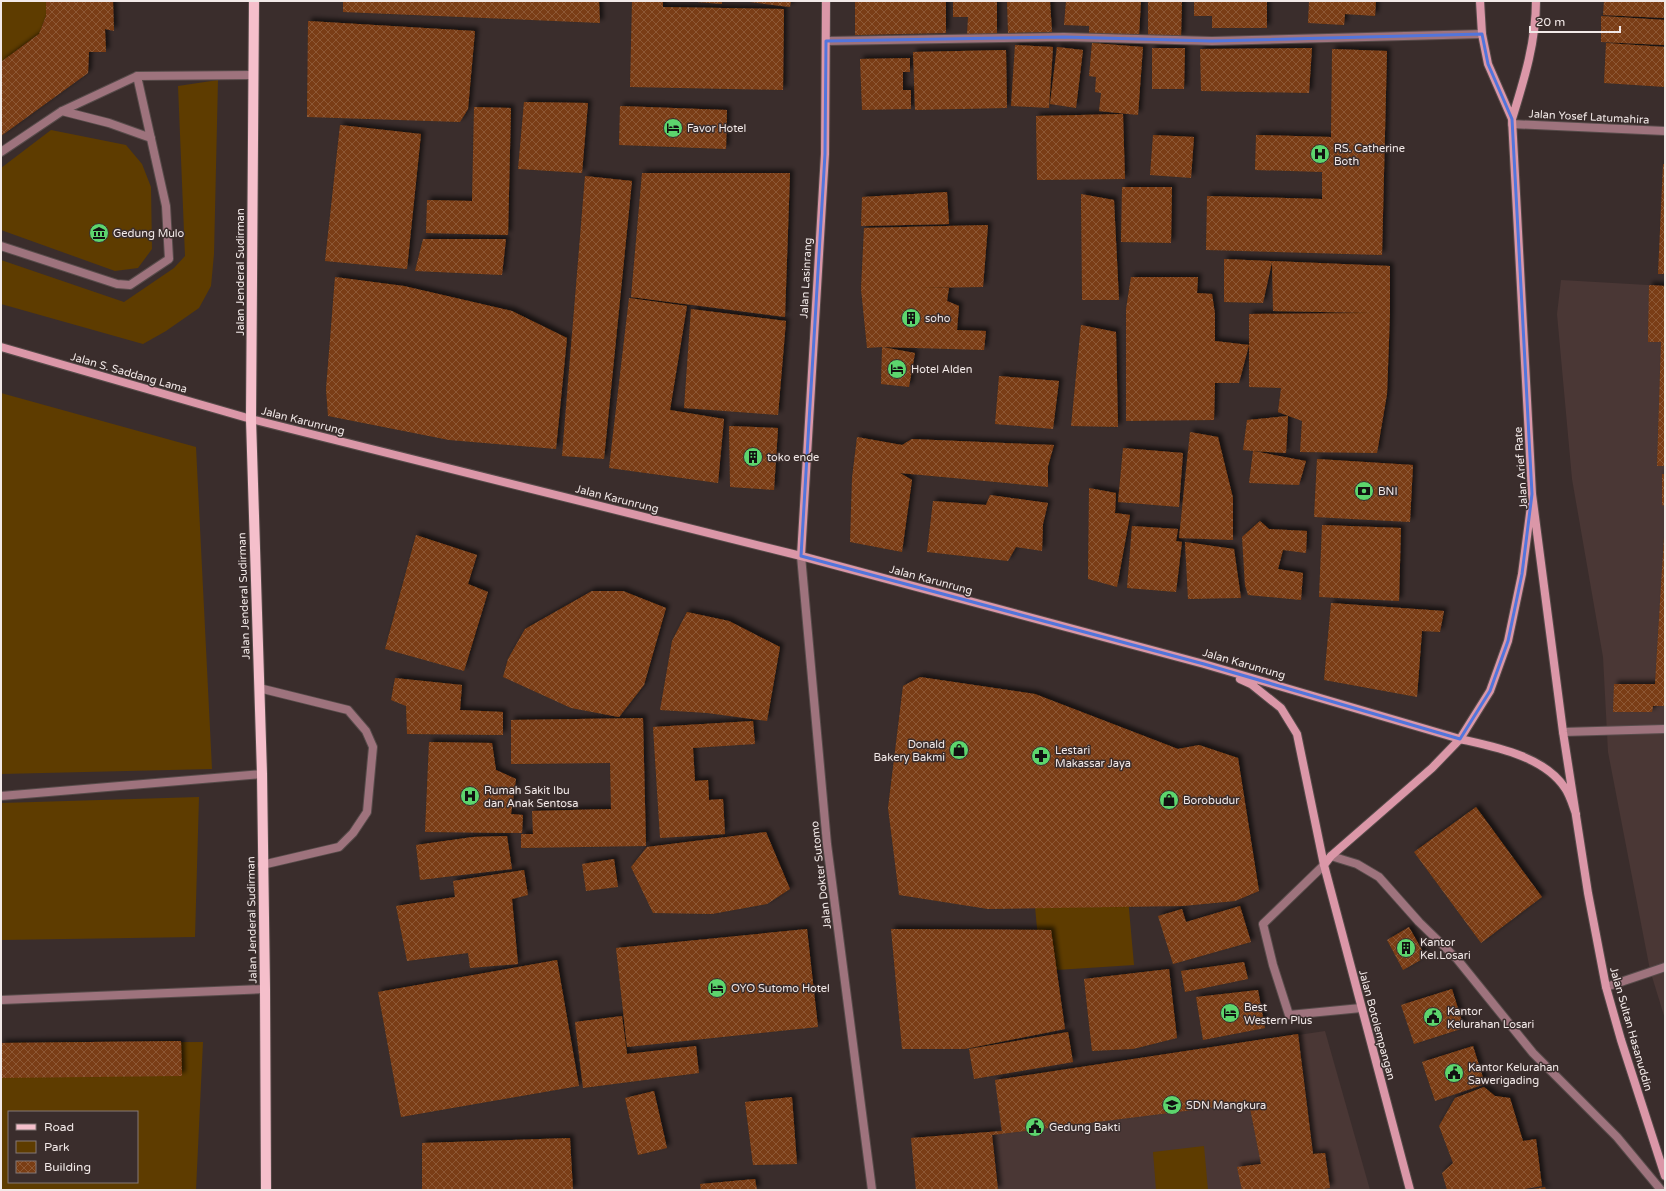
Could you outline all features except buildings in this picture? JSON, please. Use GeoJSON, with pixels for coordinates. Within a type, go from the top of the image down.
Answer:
{"type":"FeatureCollection","features":[{"type":"Feature","properties":{"kind":"main road","name":"Jalan Jenderal Sudirman"},"geometry":{"type":"LineString","coordinates":[[254,1],[251,419],[262,774],[266,1190]]}},
{"type":"Feature","properties":{"kind":"main road","name":"Jalan Lasinrang"},"geometry":{"type":"LineString","coordinates":[[801,556],[824,154],[826,1]]}},
{"type":"Feature","properties":{"kind":"main road","name":"Jalan Arief Rate"},"geometry":{"type":"LineString","coordinates":[[1480,1],[1482,34],[1488,64],[1512,122],[1532,494],[1563,732],[1576,814]]}},
{"type":"Feature","properties":{"kind":"main road","name":"Jalan Arief Rate"},"geometry":{"type":"LineString","coordinates":[[1512,122],[1526,75],[1536,20],[1536,1]]}},
{"type":"Feature","properties":{"kind":"main road","name":"Jalan S. Saddang Lama"},"geometry":{"type":"LineString","coordinates":[[1,347],[251,419]]}},
{"type":"Feature","properties":{"kind":"main road","name":"Jalan Karunrung"},"geometry":{"type":"LineString","coordinates":[[251,419],[801,556],[1204,664],[1460,739],[1499,748],[1529,759],[1552,775],[1565,788],[1576,814]]}},
{"type":"Feature","properties":{"kind":"main road"},"geometry":{"type":"LineString","coordinates":[[1324,865],[1331,856],[1432,768],[1460,739],[1490,691],[1508,641],[1522,574],[1532,494]]}},
{"type":"Feature","properties":{"kind":"main road","name":"Jalan Botolempangan"},"geometry":{"type":"LineString","coordinates":[[1204,664],[1251,684],[1281,708],[1297,734],[1324,865],[1410,1190]]}},
{"type":"Feature","properties":{"kind":"main road","name":"Jalan Sultan Hasanuddin"},"geometry":{"type":"LineString","coordinates":[[1576,814],[1588,893],[1606,987],[1621,1040],[1665,1176]]}},
{"type":"Feature","properties":{"kind":"street"},"geometry":{"type":"LineString","coordinates":[[826,41],[1064,37],[1212,41],[1482,34]]}},
{"type":"Feature","properties":{"kind":"street"},"geometry":{"type":"LineString","coordinates":[[1,152],[62,110],[137,76],[254,75]]}},
{"type":"Feature","properties":{"kind":"street"},"geometry":{"type":"LineString","coordinates":[[1,246],[117,284],[130,285],[169,259],[166,206],[137,76]]}},
{"type":"Feature","properties":{"kind":"street"},"geometry":{"type":"LineString","coordinates":[[62,110],[109,123],[151,138]]}},
{"type":"Feature","properties":{"kind":"street","name":"Jalan Yosef Latumahira"},"geometry":{"type":"LineString","coordinates":[[1512,122],[1665,132]]}},
{"type":"Feature","properties":{"kind":"street","name":"Jalan Dokter Sutomo"},"geometry":{"type":"LineString","coordinates":[[801,556],[827,844],[872,1190]]}},
{"type":"Feature","properties":{"kind":"street"},"geometry":{"type":"LineString","coordinates":[[259,688],[348,710],[366,731],[374,747],[367,812],[340,847],[262,865]]}},
{"type":"Feature","properties":{"kind":"street"},"geometry":{"type":"LineString","coordinates":[[1563,732],[1665,729]]}},
{"type":"Feature","properties":{"kind":"street"},"geometry":{"type":"LineString","coordinates":[[1,796],[262,774]]}},
{"type":"Feature","properties":{"kind":"street"},"geometry":{"type":"LineString","coordinates":[[1331,856],[1356,864],[1379,877],[1419,922],[1457,959],[1533,1053],[1617,1137],[1661,1190]]}},
{"type":"Feature","properties":{"kind":"street"},"geometry":{"type":"LineString","coordinates":[[1324,865],[1263,924],[1273,965],[1288,1015],[1361,1008]]}},
{"type":"Feature","properties":{"kind":"street"},"geometry":{"type":"LineString","coordinates":[[1606,987],[1665,967]]}},
{"type":"Feature","properties":{"kind":"street"},"geometry":{"type":"LineString","coordinates":[[1,1000],[265,989]]}},
{"type":"Feature","properties":{"kind":"highlighted area"},"geometry":{"type":"Polygon","coordinates":[[[1482,34],[1488,64],[1512,119],[1532,494],[1522,574],[1508,641],[1490,691],[1460,739],[1204,664],[801,556],[825,154],[826,41],[1064,37],[1212,41],[1482,34]]]}},
{"type":"Feature","properties":{"kind":"shaded area"},"geometry":{"type":"Polygon","coordinates":[[[1561,280],[1665,286],[1665,1019],[1650,970],[1608,752],[1603,657],[1572,479],[1557,314],[1561,280]]]}},
{"type":"Feature","properties":{"kind":"shaded area","name":"SDN Mangkura"},"geometry":{"type":"Polygon","coordinates":[[[1325,1031],[1370,1190],[916,1190],[911,1138],[1001,1131],[995,1080],[1325,1031]]]}},
{"type":"Feature","properties":{"kind":"green space"},"geometry":{"type":"Polygon","coordinates":[[[1,1],[46,1],[46,16],[39,34],[1,62],[1,1]]]}},
{"type":"Feature","properties":{"kind":"green space"},"geometry":{"type":"Polygon","coordinates":[[[218,80],[214,254],[211,286],[199,308],[166,331],[143,344],[1,304],[1,260],[124,302],[174,268],[185,256],[178,86],[218,80]]]}},
{"type":"Feature","properties":{"kind":"green space"},"geometry":{"type":"Polygon","coordinates":[[[51,130],[126,145],[142,164],[151,187],[152,249],[138,268],[115,271],[1,230],[1,168],[51,130]]]}},
{"type":"Feature","properties":{"kind":"green space"},"geometry":{"type":"Polygon","coordinates":[[[1,393],[196,447],[212,769],[1,774],[1,393]]]}},
{"type":"Feature","properties":{"kind":"green space"},"geometry":{"type":"Polygon","coordinates":[[[199,797],[195,937],[1,940],[1,803],[199,797]]]}},
{"type":"Feature","properties":{"kind":"green space"},"geometry":{"type":"Polygon","coordinates":[[[1034,896],[1128,898],[1134,965],[1041,971],[1034,896]]]}},
{"type":"Feature","properties":{"kind":"green space"},"geometry":{"type":"Polygon","coordinates":[[[203,1042],[196,1190],[1,1190],[1,1043],[203,1042]]]}},
{"type":"Feature","properties":{"kind":"green space"},"geometry":{"type":"Polygon","coordinates":[[[1204,1146],[1208,1190],[1156,1190],[1153,1152],[1204,1146]]]}},
{"type":"Feature","properties":{"kind":"place","name":"Favor Hotel"},"geometry":{"type":"Point","coordinates":[673,128]}},
{"type":"Feature","properties":{"kind":"place","name":"RS. Catherine Both"},"geometry":{"type":"Point","coordinates":[1320,154]}},
{"type":"Feature","properties":{"kind":"place","name":"Gedung Mulo"},"geometry":{"type":"Point","coordinates":[99,233]}},
{"type":"Feature","properties":{"kind":"place","name":"soho"},"geometry":{"type":"Point","coordinates":[911,318]}},
{"type":"Feature","properties":{"kind":"place","name":"Hotel Alden"},"geometry":{"type":"Point","coordinates":[897,369]}},
{"type":"Feature","properties":{"kind":"place","name":"toko ende"},"geometry":{"type":"Point","coordinates":[753,457]}},
{"type":"Feature","properties":{"kind":"place","name":"BNI"},"geometry":{"type":"Point","coordinates":[1364,491]}},
{"type":"Feature","properties":{"kind":"place","name":"Donald Bakery Bakmi"},"geometry":{"type":"Point","coordinates":[959,750]}},
{"type":"Feature","properties":{"kind":"place","name":"Lestari Makassar Jaya"},"geometry":{"type":"Point","coordinates":[1041,756]}},
{"type":"Feature","properties":{"kind":"place","name":"Rumah Sakit Ibu dan Anak Sentosa"},"geometry":{"type":"Point","coordinates":[470,796]}},
{"type":"Feature","properties":{"kind":"place","name":"Borobudur"},"geometry":{"type":"Point","coordinates":[1169,800]}},
{"type":"Feature","properties":{"kind":"place","name":"Kantor Kel.Losari"},"geometry":{"type":"Point","coordinates":[1406,948]}},
{"type":"Feature","properties":{"kind":"place","name":"OYO Sutomo Hotel"},"geometry":{"type":"Point","coordinates":[717,988]}},
{"type":"Feature","properties":{"kind":"place","name":"Best Western Plus"},"geometry":{"type":"Point","coordinates":[1230,1013]}},
{"type":"Feature","properties":{"kind":"place","name":"Kantor Kelurahan Losari"},"geometry":{"type":"Point","coordinates":[1433,1017]}},
{"type":"Feature","properties":{"kind":"place","name":"Kantor Kelurahan Sawerigading"},"geometry":{"type":"Point","coordinates":[1454,1073]}},
{"type":"Feature","properties":{"kind":"place","name":"SDN Mangkura"},"geometry":{"type":"Point","coordinates":[1172,1105]}},
{"type":"Feature","properties":{"kind":"place","name":"Gedung Bakti"},"geometry":{"type":"Point","coordinates":[1035,1127]}}]}
